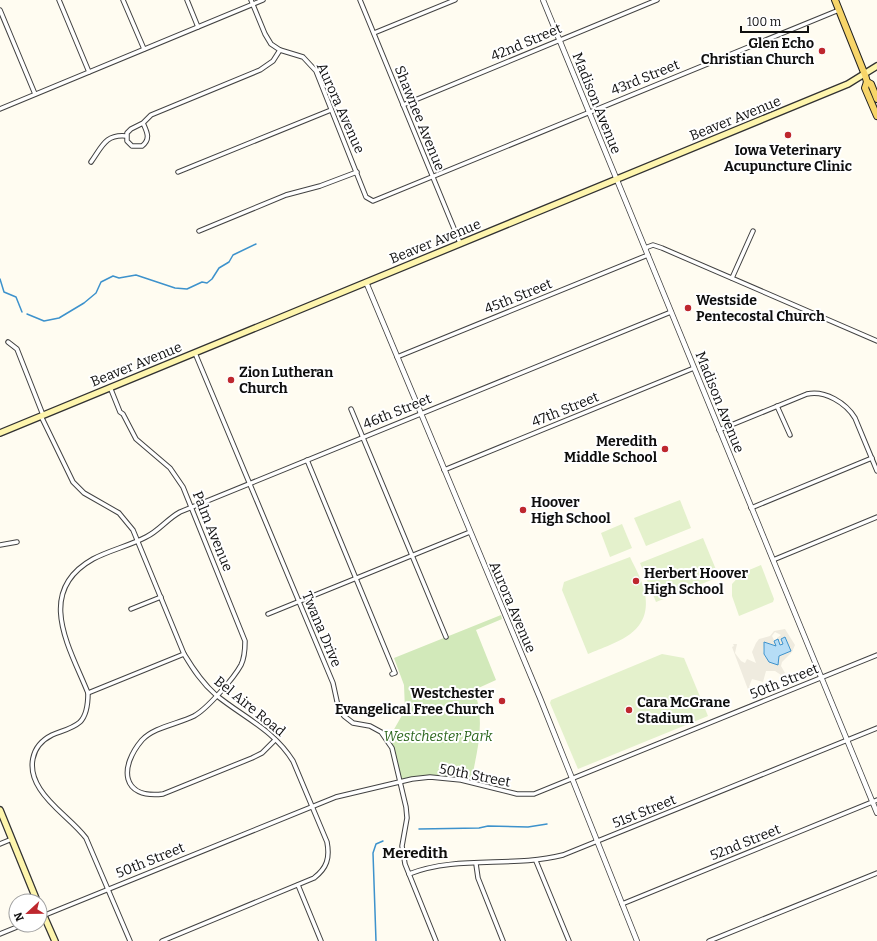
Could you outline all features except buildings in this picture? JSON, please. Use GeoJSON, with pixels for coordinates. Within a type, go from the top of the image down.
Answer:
{"type":"FeatureCollection","features":[{"type":"Feature","properties":{"kind":"main road"},"geometry":{"type":"LineString","coordinates":[[835,0],[865,75],[867,82],[865,88],[877,116]]}},
{"type":"Feature","properties":{"kind":"main road","name":"Beaver Avenue"},"geometry":{"type":"LineString","coordinates":[[0,433],[848,84],[865,75],[877,66]]}},
{"type":"Feature","properties":{"kind":"main road"},"geometry":{"type":"LineString","coordinates":[[867,82],[871,84],[877,99]]}},
{"type":"Feature","properties":{"kind":"main road"},"geometry":{"type":"LineString","coordinates":[[0,810],[35,893]]}},
{"type":"Feature","properties":{"kind":"main road"},"geometry":{"type":"LineString","coordinates":[[48,928],[54,941]]}},
{"type":"Feature","properties":{"kind":"street"},"geometry":{"type":"LineString","coordinates":[[59,0],[89,72]]}},
{"type":"Feature","properties":{"kind":"street"},"geometry":{"type":"LineString","coordinates":[[123,0],[144,49]]}},
{"type":"Feature","properties":{"kind":"street"},"geometry":{"type":"LineString","coordinates":[[187,0],[198,27]]}},
{"type":"Feature","properties":{"kind":"street"},"geometry":{"type":"LineString","coordinates":[[126,136],[131,129],[143,123],[147,117],[152,114],[260,70],[273,61],[280,50],[268,39],[251,0]]}},
{"type":"Feature","properties":{"kind":"street"},"geometry":{"type":"LineString","coordinates":[[0,109],[263,0]]}},
{"type":"Feature","properties":{"kind":"street","name":"Shawnee Avenue"},"geometry":{"type":"LineString","coordinates":[[360,0],[460,243]]}},
{"type":"Feature","properties":{"kind":"street"},"geometry":{"type":"LineString","coordinates":[[374,34],[455,0]]}},
{"type":"Feature","properties":{"kind":"street","name":"Madison Avenue"},"geometry":{"type":"LineString","coordinates":[[543,0],[847,740],[875,801],[877,813]]}},
{"type":"Feature","properties":{"kind":"street","name":"42nd Street"},"geometry":{"type":"LineString","coordinates":[[403,105],[657,0]]}},
{"type":"Feature","properties":{"kind":"street"},"geometry":{"type":"LineString","coordinates":[[0,10],[35,94]]}},
{"type":"Feature","properties":{"kind":"street","name":"43rd Street"},"geometry":{"type":"LineString","coordinates":[[370,200],[377,199],[839,10]]}},
{"type":"Feature","properties":{"kind":"street","name":"Aurora Avenue"},"geometry":{"type":"LineString","coordinates":[[280,50],[300,55],[309,62],[316,71],[366,197],[370,200]]}},
{"type":"Feature","properties":{"kind":"street"},"geometry":{"type":"LineString","coordinates":[[178,172],[331,110]]}},
{"type":"Feature","properties":{"kind":"street"},"geometry":{"type":"LineString","coordinates":[[126,136],[127,141],[132,146],[142,146],[148,137],[143,123]]}},
{"type":"Feature","properties":{"kind":"street"},"geometry":{"type":"LineString","coordinates":[[91,162],[110,137],[126,136]]}},
{"type":"Feature","properties":{"kind":"street"},"geometry":{"type":"LineString","coordinates":[[199,231],[297,191],[320,186],[357,172]]}},
{"type":"Feature","properties":{"kind":"street"},"geometry":{"type":"LineString","coordinates":[[732,278],[753,231]]}},
{"type":"Feature","properties":{"kind":"street"},"geometry":{"type":"LineString","coordinates":[[645,248],[657,246],[877,341]]}},
{"type":"Feature","properties":{"kind":"street","name":"45th Street"},"geometry":{"type":"LineString","coordinates":[[397,357],[648,255]]}},
{"type":"Feature","properties":{"kind":"street","name":"Aurora Avenue"},"geometry":{"type":"LineString","coordinates":[[366,282],[556,739],[571,780],[637,941]]}},
{"type":"Feature","properties":{"kind":"street","name":"46th Street"},"geometry":{"type":"LineString","coordinates":[[88,693],[64,636],[60,619],[62,595],[70,580],[81,567],[94,559],[155,533],[171,517],[362,437],[671,312]]}},
{"type":"Feature","properties":{"kind":"street","name":"Bel Aire Road"},"geometry":{"type":"LineString","coordinates":[[8,342],[16,349],[42,416],[73,482],[84,493],[119,513],[128,523],[138,541],[184,654],[194,670],[216,695],[259,724],[285,749],[293,761],[327,842],[328,857],[321,873],[298,885]]}},
{"type":"Feature","properties":{"kind":"street","name":"Twana Drive"},"geometry":{"type":"LineString","coordinates":[[195,353],[251,483],[333,683],[336,700],[340,711],[353,723],[376,729],[385,736],[392,748],[406,807],[407,818],[403,835],[402,852],[409,874],[436,941]]}},
{"type":"Feature","properties":{"kind":"street","name":"47th Street"},"geometry":{"type":"LineString","coordinates":[[444,470],[694,368]]}},
{"type":"Feature","properties":{"kind":"street","name":"Palm Avenue"},"geometry":{"type":"LineString","coordinates":[[110,387],[120,412],[123,414],[136,439],[174,472],[192,508],[245,641],[245,654],[242,664],[205,709],[156,731],[143,739],[130,756],[127,765],[128,778],[138,792],[149,796],[163,794],[252,758],[262,752],[275,740]]}},
{"type":"Feature","properties":{"kind":"street"},"geometry":{"type":"LineString","coordinates":[[720,430],[814,392],[842,403],[855,418],[877,471]]}},
{"type":"Feature","properties":{"kind":"street"},"geometry":{"type":"LineString","coordinates":[[777,406],[790,435]]}},
{"type":"Feature","properties":{"kind":"street"},"geometry":{"type":"LineString","coordinates":[[351,409],[446,637]]}},
{"type":"Feature","properties":{"kind":"street"},"geometry":{"type":"LineString","coordinates":[[751,508],[872,458]]}},
{"type":"Feature","properties":{"kind":"street"},"geometry":{"type":"LineString","coordinates":[[306,460],[395,673],[392,674]]}},
{"type":"Feature","properties":{"kind":"street"},"geometry":{"type":"LineString","coordinates":[[773,560],[877,517]]}},
{"type":"Feature","properties":{"kind":"street"},"geometry":{"type":"LineString","coordinates":[[268,614],[470,532]]}},
{"type":"Feature","properties":{"kind":"street"},"geometry":{"type":"LineString","coordinates":[[0,545],[17,542]]}},
{"type":"Feature","properties":{"kind":"street"},"geometry":{"type":"LineString","coordinates":[[131,609],[161,597]]}},
{"type":"Feature","properties":{"kind":"street"},"geometry":{"type":"LineString","coordinates":[[130,941],[86,838],[76,825],[45,797],[35,781],[31,765],[33,753],[41,742],[80,722],[85,713],[88,693],[184,654]]}},
{"type":"Feature","properties":{"kind":"street","name":"50th Street"},"geometry":{"type":"LineString","coordinates":[[48,914],[336,797],[421,778],[444,778],[525,795],[539,792],[877,655]]}},
{"type":"Feature","properties":{"kind":"street","name":"51st Street"},"geometry":{"type":"LineString","coordinates":[[409,874],[446,864],[536,861],[563,855],[877,728]]}},
{"type":"Feature","properties":{"kind":"street","name":"52nd Street"},"geometry":{"type":"LineString","coordinates":[[622,904],[875,801]]}},
{"type":"Feature","properties":{"kind":"street"},"geometry":{"type":"LineString","coordinates":[[0,844],[12,839]]}},
{"type":"Feature","properties":{"kind":"street"},"geometry":{"type":"LineString","coordinates":[[536,861],[569,941]]}},
{"type":"Feature","properties":{"kind":"street"},"geometry":{"type":"LineString","coordinates":[[476,864],[478,878],[503,941]]}},
{"type":"Feature","properties":{"kind":"street"},"geometry":{"type":"LineString","coordinates":[[710,941],[877,873]]}},
{"type":"Feature","properties":{"kind":"street"},"geometry":{"type":"LineString","coordinates":[[162,941],[298,885],[321,941]]}},
{"type":"Feature","properties":{"kind":"green space"},"geometry":{"type":"Polygon","coordinates":[[[680,500],[691,528],[646,546],[634,518],[680,500]]]}},
{"type":"Feature","properties":{"kind":"green space"},"geometry":{"type":"Polygon","coordinates":[[[622,524],[632,548],[610,557],[601,533],[622,524]]]}},
{"type":"Feature","properties":{"kind":"green space"},"geometry":{"type":"Polygon","coordinates":[[[703,538],[719,577],[656,602],[640,563],[703,538]]]}},
{"type":"Feature","properties":{"kind":"green space"},"geometry":{"type":"Polygon","coordinates":[[[630,557],[641,579],[644,589],[646,607],[643,618],[638,627],[621,640],[588,654],[562,590],[564,582],[630,557]]]}},
{"type":"Feature","properties":{"kind":"green space"},"geometry":{"type":"Polygon","coordinates":[[[761,565],[774,599],[773,602],[739,616],[732,596],[732,584],[742,573],[761,565]]]}},
{"type":"Feature","properties":{"kind":"green space","name":"Westchester Park"},"geometry":{"type":"Polygon","coordinates":[[[501,615],[502,619],[476,630],[496,680],[474,690],[478,702],[480,725],[478,748],[471,783],[430,777],[401,782],[388,740],[405,710],[404,685],[394,658],[501,615]]]}},
{"type":"Feature","properties":{"kind":"green space","name":"Cara McGrane Stadium"},"geometry":{"type":"Polygon","coordinates":[[[662,654],[684,658],[708,716],[578,769],[550,703],[551,700],[662,654]]]}},
{"type":"Feature","properties":{"kind":"shaded area"},"geometry":{"type":"Polygon","coordinates":[[[785,629],[795,645],[792,652],[782,662],[781,666],[785,673],[781,675],[775,671],[766,671],[763,682],[752,679],[749,687],[757,691],[755,695],[757,697],[754,698],[753,693],[749,692],[732,647],[734,646],[733,644],[737,644],[735,653],[741,661],[745,663],[747,659],[756,663],[752,652],[756,643],[759,639],[770,636],[774,631],[785,629]],[[775,632],[772,636],[777,646],[764,642],[763,651],[765,657],[777,665],[779,656],[791,650],[783,644],[780,645],[777,638],[781,635],[775,632]]]}},
{"type":"Feature","properties":{"kind":"water"},"geometry":{"type":"Polygon","coordinates":[[[785,637],[791,651],[779,656],[778,665],[769,662],[764,654],[764,642],[776,646],[774,641],[778,639],[780,645],[783,644],[781,639],[785,637]]]}},
{"type":"Feature","properties":{"kind":"waterway"},"geometry":{"type":"LineString","coordinates":[[27,314],[44,321],[59,318],[84,303],[96,293],[101,282],[113,276],[119,278],[136,275],[175,288],[187,289],[202,282],[207,283],[212,279],[219,268],[229,262],[233,255],[256,244]]}},
{"type":"Feature","properties":{"kind":"waterway"},"geometry":{"type":"LineString","coordinates":[[0,279],[4,292],[16,297],[22,312]]}},
{"type":"Feature","properties":{"kind":"waterway"},"geometry":{"type":"LineString","coordinates":[[419,829],[479,828],[488,826],[528,827],[547,824]]}},
{"type":"Feature","properties":{"kind":"waterway"},"geometry":{"type":"LineString","coordinates":[[376,941],[373,853],[376,844],[383,841]]}},
{"type":"Feature","properties":{"kind":"place","name":"Glen Echo Christian Church"},"geometry":{"type":"Point","coordinates":[822,51]}},
{"type":"Feature","properties":{"kind":"place","name":"Iowa Veterinary Acupuncture Clinic"},"geometry":{"type":"Point","coordinates":[788,135]}},
{"type":"Feature","properties":{"kind":"place","name":"Westside Pentecostal Church"},"geometry":{"type":"Point","coordinates":[688,308]}},
{"type":"Feature","properties":{"kind":"place","name":"Zion Lutheran Church"},"geometry":{"type":"Point","coordinates":[231,380]}},
{"type":"Feature","properties":{"kind":"place","name":"Meredith Middle School"},"geometry":{"type":"Point","coordinates":[665,449]}},
{"type":"Feature","properties":{"kind":"place","name":"Hoover High School"},"geometry":{"type":"Point","coordinates":[523,510]}},
{"type":"Feature","properties":{"kind":"place","name":"Herbert Hoover High School"},"geometry":{"type":"Point","coordinates":[636,581]}},
{"type":"Feature","properties":{"kind":"place","name":"Westchester Evangelical Free Church"},"geometry":{"type":"Point","coordinates":[502,701]}},
{"type":"Feature","properties":{"kind":"place","name":"Cara McGrane Stadium"},"geometry":{"type":"Point","coordinates":[629,710]}},
{"type":"Feature","properties":{"kind":"district","name":"Meredith"},"geometry":{"type":"Point","coordinates":[415,853]}}]}
